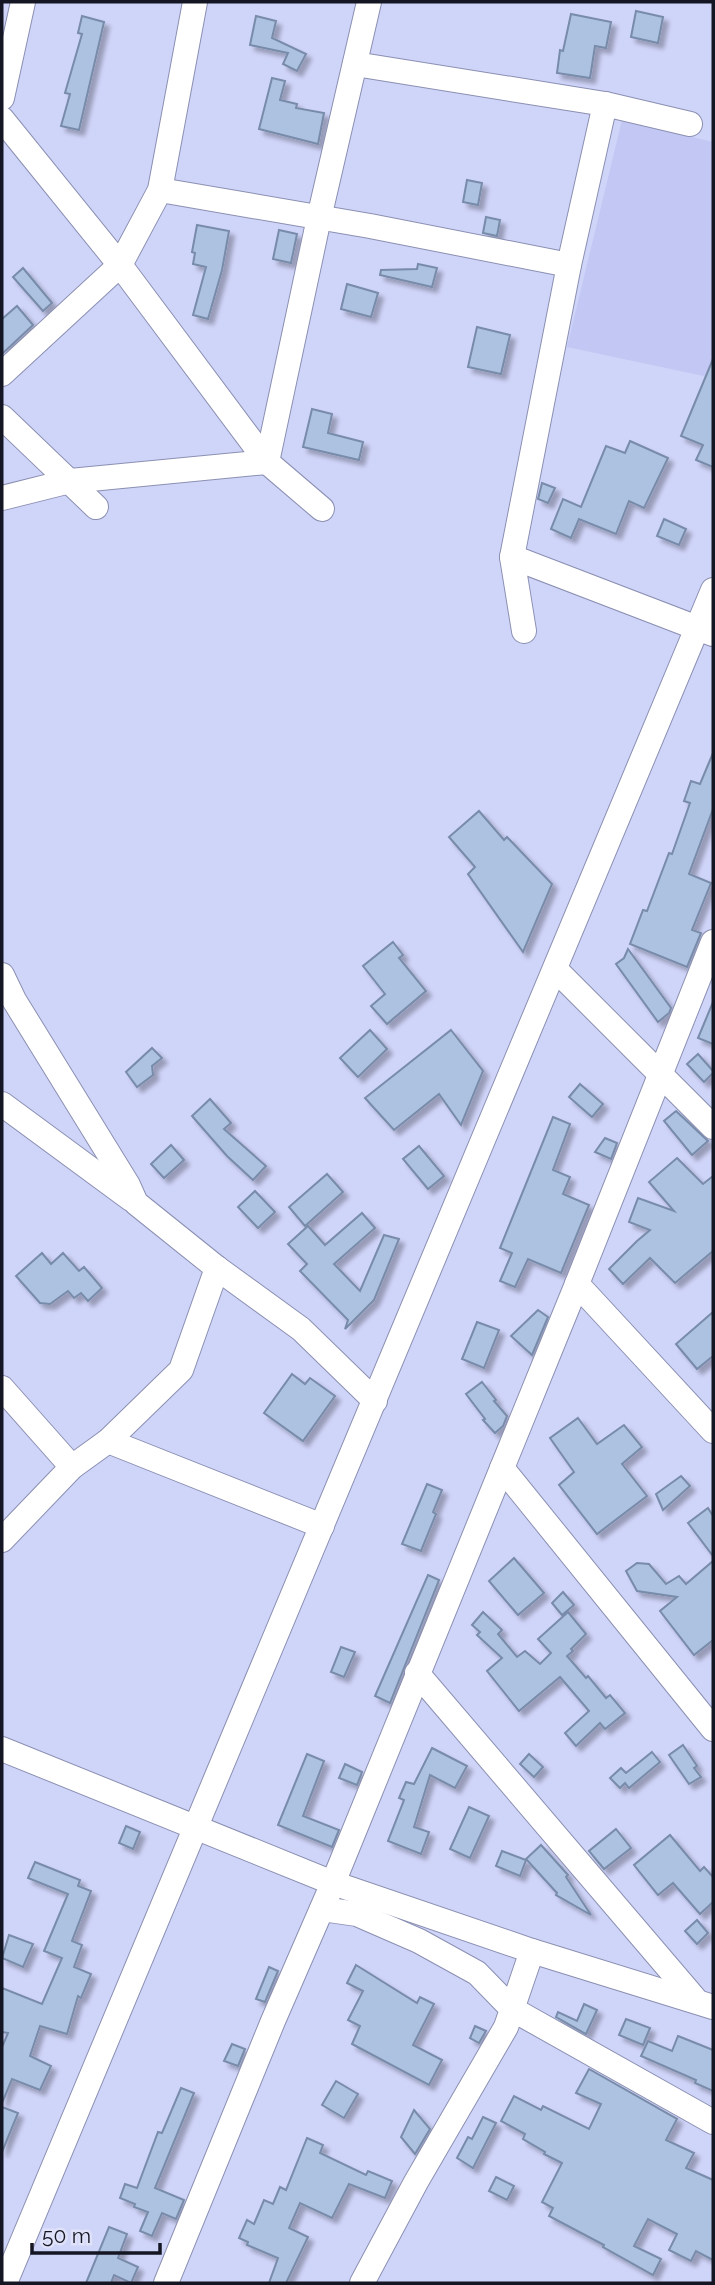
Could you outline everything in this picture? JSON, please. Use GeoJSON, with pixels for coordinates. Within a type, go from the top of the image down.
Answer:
{"type":"FeatureCollection","features":[{"type":"Feature","properties":{"kind":"street"},"geometry":{"type":"LineString","coordinates":[[2,98],[23,2]]}},
{"type":"Feature","properties":{"kind":"street"},"geometry":{"type":"LineString","coordinates":[[2,374],[120,265],[160,190],[195,2]]}},
{"type":"Feature","properties":{"kind":"street"},"geometry":{"type":"LineString","coordinates":[[267,461],[369,2]]}},
{"type":"Feature","properties":{"kind":"street"},"geometry":{"type":"LineString","coordinates":[[355,64],[604,103],[690,124]]}},
{"type":"Feature","properties":{"kind":"street"},"geometry":{"type":"LineString","coordinates":[[524,631],[512,557],[569,265],[604,103]]}},
{"type":"Feature","properties":{"kind":"street"},"geometry":{"type":"LineString","coordinates":[[2,119],[120,265],[267,461],[322,509]]}},
{"type":"Feature","properties":{"kind":"street"},"geometry":{"type":"LineString","coordinates":[[160,190],[569,265]]}},
{"type":"Feature","properties":{"kind":"street"},"geometry":{"type":"LineString","coordinates":[[2,417],[96,507]]}},
{"type":"Feature","properties":{"kind":"street"},"geometry":{"type":"LineString","coordinates":[[2,498],[70,481],[267,461]]}},
{"type":"Feature","properties":{"kind":"street"},"geometry":{"type":"LineString","coordinates":[[512,557],[706,631]]}},
{"type":"Feature","properties":{"kind":"street"},"geometry":{"type":"LineString","coordinates":[[5,2283],[555,969],[706,631],[713,590]]}},
{"type":"Feature","properties":{"kind":"street"},"geometry":{"type":"LineString","coordinates":[[166,2283],[273,2021],[333,1883],[711,950]]}},
{"type":"Feature","properties":{"kind":"street"},"geometry":{"type":"LineString","coordinates":[[555,969],[713,1127]]}},
{"type":"Feature","properties":{"kind":"street"},"geometry":{"type":"LineString","coordinates":[[2,975],[14,1000],[128,1185],[136,1203]]}},
{"type":"Feature","properties":{"kind":"street"},"geometry":{"type":"LineString","coordinates":[[2,1104],[301,1329],[375,1401]]}},
{"type":"Feature","properties":{"kind":"street"},"geometry":{"type":"LineString","coordinates":[[2,1540],[72,1467],[108,1441],[181,1370],[217,1268]]}},
{"type":"Feature","properties":{"kind":"street"},"geometry":{"type":"LineString","coordinates":[[577,1284],[713,1431]]}},
{"type":"Feature","properties":{"kind":"street"},"geometry":{"type":"LineString","coordinates":[[2,1388],[72,1467]]}},
{"type":"Feature","properties":{"kind":"street"},"geometry":{"type":"LineString","coordinates":[[108,1441],[322,1526]]}},
{"type":"Feature","properties":{"kind":"street"},"geometry":{"type":"LineString","coordinates":[[502,1468],[713,1729]]}},
{"type":"Feature","properties":{"kind":"street"},"geometry":{"type":"LineString","coordinates":[[417,1673],[704,2003]]}},
{"type":"Feature","properties":{"kind":"street"},"geometry":{"type":"LineString","coordinates":[[2,1749],[333,1883],[531,1951],[704,2003]]}},
{"type":"Feature","properties":{"kind":"street"},"geometry":{"type":"LineString","coordinates":[[322,1909],[357,1914],[419,1941],[477,1973],[512,2009],[713,2122]]}},
{"type":"Feature","properties":{"kind":"street"},"geometry":{"type":"LineString","coordinates":[[362,2283],[416,2182],[506,2027],[531,1951]]}},
{"type":"Feature","properties":{"kind":"shaded area"},"geometry":{"type":"Polygon","coordinates":[[[622,120],[713,142],[713,378],[567,347],[622,120]]]}},
{"type":"Feature","properties":{"kind":"building"},"geometry":{"type":"Polygon","coordinates":[[[636,11],[663,17],[658,43],[631,37],[636,11]]]}},
{"type":"Feature","properties":{"kind":"building"},"geometry":{"type":"Polygon","coordinates":[[[571,14],[611,22],[606,48],[595,46],[590,78],[557,73],[560,50],[563,51],[571,14]]]}},
{"type":"Feature","properties":{"kind":"building"},"geometry":{"type":"Polygon","coordinates":[[[82,16],[104,22],[79,130],[61,126],[70,94],[65,93],[82,34],[78,33],[82,16]]]}},
{"type":"Feature","properties":{"kind":"building"},"geometry":{"type":"Polygon","coordinates":[[[256,16],[276,21],[272,38],[306,54],[297,71],[283,64],[288,53],[250,45],[256,16]]]}},
{"type":"Feature","properties":{"kind":"building"},"geometry":{"type":"Polygon","coordinates":[[[272,78],[285,81],[280,100],[297,104],[296,108],[324,113],[318,144],[259,129],[272,78]]]}},
{"type":"Feature","properties":{"kind":"building"},"geometry":{"type":"Polygon","coordinates":[[[467,180],[482,183],[478,205],[463,202],[467,180]]]}},
{"type":"Feature","properties":{"kind":"building"},"geometry":{"type":"Polygon","coordinates":[[[486,217],[500,220],[497,236],[483,233],[486,217]]]}},
{"type":"Feature","properties":{"kind":"building"},"geometry":{"type":"Polygon","coordinates":[[[197,225],[229,231],[222,270],[208,319],[193,315],[206,267],[193,264],[195,253],[192,252],[197,225]]]}},
{"type":"Feature","properties":{"kind":"building"},"geometry":{"type":"Polygon","coordinates":[[[279,230],[297,234],[291,263],[273,259],[279,230]]]}},
{"type":"Feature","properties":{"kind":"building"},"geometry":{"type":"Polygon","coordinates":[[[418,264],[437,268],[432,287],[380,275],[381,270],[417,269],[418,264]]]}},
{"type":"Feature","properties":{"kind":"building"},"geometry":{"type":"Polygon","coordinates":[[[23,268],[52,303],[43,311],[13,277],[23,268]]]}},
{"type":"Feature","properties":{"kind":"building"},"geometry":{"type":"Polygon","coordinates":[[[347,284],[378,293],[371,317],[341,309],[347,284]]]}},
{"type":"Feature","properties":{"kind":"building"},"geometry":{"type":"Polygon","coordinates":[[[17,306],[33,325],[2,354],[2,319],[17,306]]]}},
{"type":"Feature","properties":{"kind":"building"},"geometry":{"type":"Polygon","coordinates":[[[477,327],[510,335],[501,374],[468,367],[477,327]]]}},
{"type":"Feature","properties":{"kind":"building"},"geometry":{"type":"Polygon","coordinates":[[[713,359],[713,467],[696,460],[703,445],[681,436],[713,359]]]}},
{"type":"Feature","properties":{"kind":"building"},"geometry":{"type":"Polygon","coordinates":[[[312,409],[332,414],[328,433],[363,442],[359,460],[303,447],[312,409]]]}},
{"type":"Feature","properties":{"kind":"building"},"geometry":{"type":"Polygon","coordinates":[[[630,441],[668,458],[644,508],[629,501],[616,534],[579,519],[571,538],[551,529],[563,499],[581,507],[606,446],[625,453],[630,441]]]}},
{"type":"Feature","properties":{"kind":"building"},"geometry":{"type":"Polygon","coordinates":[[[542,483],[555,488],[548,503],[538,499],[542,483]]]}},
{"type":"Feature","properties":{"kind":"building"},"geometry":{"type":"Polygon","coordinates":[[[664,519],[686,529],[679,545],[657,536],[664,519]]]}},
{"type":"Feature","properties":{"kind":"building"},"geometry":{"type":"Polygon","coordinates":[[[713,753],[713,809],[689,874],[711,883],[692,930],[701,933],[687,967],[630,944],[643,910],[647,911],[669,853],[672,854],[690,803],[684,801],[691,781],[700,784],[713,753]]]}},
{"type":"Feature","properties":{"kind":"building"},"geometry":{"type":"Polygon","coordinates":[[[479,811],[504,840],[507,837],[552,884],[523,952],[468,874],[475,867],[449,837],[479,811]]]}},
{"type":"Feature","properties":{"kind":"building"},"geometry":{"type":"Polygon","coordinates":[[[393,942],[403,955],[399,958],[426,991],[387,1024],[371,1006],[385,994],[363,966],[393,942]]]}},
{"type":"Feature","properties":{"kind":"building"},"geometry":{"type":"Polygon","coordinates":[[[628,949],[671,1008],[658,1022],[616,964],[624,958],[628,949]]]}},
{"type":"Feature","properties":{"kind":"building"},"geometry":{"type":"Polygon","coordinates":[[[713,1002],[713,1044],[698,1038],[713,1002]]]}},
{"type":"Feature","properties":{"kind":"building"},"geometry":{"type":"Polygon","coordinates":[[[370,1030],[387,1049],[358,1077],[340,1058],[370,1030]]]}},
{"type":"Feature","properties":{"kind":"building"},"geometry":{"type":"Polygon","coordinates":[[[451,1030],[483,1071],[461,1125],[439,1094],[394,1130],[365,1098],[451,1030]]]}},
{"type":"Feature","properties":{"kind":"building"},"geometry":{"type":"Polygon","coordinates":[[[152,1048],[162,1058],[152,1066],[153,1075],[137,1087],[126,1072],[152,1048]]]}},
{"type":"Feature","properties":{"kind":"building"},"geometry":{"type":"Polygon","coordinates":[[[698,1054],[713,1071],[704,1082],[687,1064],[698,1054]]]}},
{"type":"Feature","properties":{"kind":"building"},"geometry":{"type":"Polygon","coordinates":[[[580,1084],[603,1104],[592,1117],[569,1097],[580,1084]]]}},
{"type":"Feature","properties":{"kind":"building"},"geometry":{"type":"Polygon","coordinates":[[[210,1099],[231,1123],[224,1129],[266,1166],[253,1180],[227,1156],[192,1116],[210,1099]]]}},
{"type":"Feature","properties":{"kind":"building"},"geometry":{"type":"Polygon","coordinates":[[[676,1111],[708,1141],[692,1155],[664,1121],[676,1111]]]}},
{"type":"Feature","properties":{"kind":"building"},"geometry":{"type":"Polygon","coordinates":[[[553,1117],[570,1124],[553,1170],[570,1177],[563,1194],[589,1205],[561,1273],[528,1259],[515,1287],[500,1281],[512,1253],[500,1248],[553,1117]]]}},
{"type":"Feature","properties":{"kind":"building"},"geometry":{"type":"Polygon","coordinates":[[[605,1138],[617,1143],[611,1159],[595,1152],[605,1138]]]}},
{"type":"Feature","properties":{"kind":"building"},"geometry":{"type":"Polygon","coordinates":[[[171,1145],[184,1160],[164,1178],[151,1164],[171,1145]]]}},
{"type":"Feature","properties":{"kind":"building"},"geometry":{"type":"Polygon","coordinates":[[[419,1146],[444,1176],[428,1189],[403,1159],[419,1146]]]}},
{"type":"Feature","properties":{"kind":"building"},"geometry":{"type":"Polygon","coordinates":[[[677,1158],[703,1184],[713,1176],[713,1251],[675,1283],[650,1258],[623,1284],[609,1269],[650,1230],[629,1222],[638,1198],[674,1211],[649,1182],[677,1158]]]}},
{"type":"Feature","properties":{"kind":"building"},"geometry":{"type":"Polygon","coordinates":[[[327,1174],[343,1192],[305,1226],[289,1207],[327,1174]]]}},
{"type":"Feature","properties":{"kind":"building"},"geometry":{"type":"Polygon","coordinates":[[[255,1191],[275,1212],[258,1228],[238,1207],[255,1191]]]}},
{"type":"Feature","properties":{"kind":"building"},"geometry":{"type":"Polygon","coordinates":[[[362,1213],[375,1228],[334,1264],[360,1291],[384,1235],[399,1239],[374,1300],[345,1329],[348,1320],[300,1271],[307,1264],[288,1244],[308,1226],[325,1245],[362,1213]]]}},
{"type":"Feature","properties":{"kind":"building"},"geometry":{"type":"Polygon","coordinates":[[[42,1253],[51,1264],[63,1253],[79,1271],[84,1267],[102,1288],[88,1301],[81,1293],[74,1298],[68,1291],[50,1304],[40,1303],[16,1276],[42,1253]]]}},
{"type":"Feature","properties":{"kind":"building"},"geometry":{"type":"Polygon","coordinates":[[[538,1310],[548,1317],[532,1355],[511,1336],[538,1310]]]}},
{"type":"Feature","properties":{"kind":"building"},"geometry":{"type":"Polygon","coordinates":[[[713,1312],[713,1356],[697,1369],[676,1344],[713,1312]]]}},
{"type":"Feature","properties":{"kind":"building"},"geometry":{"type":"Polygon","coordinates":[[[477,1322],[499,1330],[484,1368],[462,1359],[477,1322]]]}},
{"type":"Feature","properties":{"kind":"building"},"geometry":{"type":"Polygon","coordinates":[[[292,1374],[305,1384],[310,1378],[335,1396],[303,1441],[264,1413],[292,1374]]]}},
{"type":"Feature","properties":{"kind":"building"},"geometry":{"type":"Polygon","coordinates":[[[482,1382],[507,1416],[503,1426],[495,1433],[466,1394],[482,1382]]]}},
{"type":"Feature","properties":{"kind":"building"},"geometry":{"type":"Polygon","coordinates":[[[578,1418],[597,1444],[624,1425],[642,1447],[622,1464],[647,1496],[597,1534],[559,1485],[574,1472],[550,1438],[578,1418]]]}},
{"type":"Feature","properties":{"kind":"building"},"geometry":{"type":"Polygon","coordinates":[[[681,1476],[690,1486],[663,1510],[656,1494],[681,1476]]]}},
{"type":"Feature","properties":{"kind":"building"},"geometry":{"type":"Polygon","coordinates":[[[427,1484],[442,1490],[433,1512],[436,1514],[421,1551],[402,1544],[427,1484]]]}},
{"type":"Feature","properties":{"kind":"building"},"geometry":{"type":"Polygon","coordinates":[[[708,1508],[713,1516],[713,1556],[688,1523],[708,1508]]]}},
{"type":"Feature","properties":{"kind":"building"},"geometry":{"type":"Polygon","coordinates":[[[514,1558],[544,1593],[518,1615],[489,1581],[514,1558]]]}},
{"type":"Feature","properties":{"kind":"building"},"geometry":{"type":"Polygon","coordinates":[[[713,1561],[713,1640],[694,1655],[660,1611],[677,1597],[637,1591],[626,1571],[637,1563],[649,1564],[666,1584],[679,1576],[686,1584],[713,1561]]]}},
{"type":"Feature","properties":{"kind":"building"},"geometry":{"type":"Polygon","coordinates":[[[428,1575],[439,1580],[390,1703],[375,1696],[428,1575]]]}},
{"type":"Feature","properties":{"kind":"building"},"geometry":{"type":"Polygon","coordinates":[[[563,1592],[574,1605],[562,1615],[552,1603],[563,1592]]]}},
{"type":"Feature","properties":{"kind":"building"},"geometry":{"type":"Polygon","coordinates":[[[483,1612],[502,1630],[498,1634],[517,1657],[525,1651],[540,1664],[551,1653],[538,1639],[568,1612],[586,1634],[567,1656],[606,1698],[610,1695],[625,1713],[605,1729],[600,1723],[576,1746],[565,1733],[589,1711],[560,1677],[519,1711],[487,1671],[502,1658],[477,1635],[480,1632],[472,1625],[483,1612]]]}},
{"type":"Feature","properties":{"kind":"building"},"geometry":{"type":"Polygon","coordinates":[[[341,1647],[355,1652],[344,1677],[331,1672],[341,1647]]]}},
{"type":"Feature","properties":{"kind":"building"},"geometry":{"type":"Polygon","coordinates":[[[683,1745],[701,1777],[689,1784],[669,1755],[683,1745]]]}},
{"type":"Feature","properties":{"kind":"building"},"geometry":{"type":"Polygon","coordinates":[[[432,1748],[467,1766],[455,1788],[430,1775],[414,1827],[429,1832],[421,1854],[388,1841],[404,1800],[399,1798],[406,1782],[414,1784],[432,1748]]]}},
{"type":"Feature","properties":{"kind":"building"},"geometry":{"type":"Polygon","coordinates":[[[652,1752],[660,1762],[629,1788],[625,1783],[620,1788],[610,1778],[621,1768],[626,1773],[652,1752]]]}},
{"type":"Feature","properties":{"kind":"building"},"geometry":{"type":"Polygon","coordinates":[[[307,1754],[324,1761],[303,1816],[339,1830],[332,1847],[278,1825],[307,1754]]]}},
{"type":"Feature","properties":{"kind":"building"},"geometry":{"type":"Polygon","coordinates":[[[529,1754],[543,1767],[534,1777],[520,1764],[529,1754]]]}},
{"type":"Feature","properties":{"kind":"building"},"geometry":{"type":"Polygon","coordinates":[[[345,1764],[362,1772],[357,1785],[339,1778],[345,1764]]]}},
{"type":"Feature","properties":{"kind":"building"},"geometry":{"type":"Polygon","coordinates":[[[469,1807],[489,1816],[470,1858],[450,1849],[469,1807]]]}},
{"type":"Feature","properties":{"kind":"building"},"geometry":{"type":"Polygon","coordinates":[[[126,1826],[140,1832],[133,1849],[119,1843],[126,1826]]]}},
{"type":"Feature","properties":{"kind":"building"},"geometry":{"type":"Polygon","coordinates":[[[616,1829],[631,1848],[604,1869],[589,1851],[616,1829]]]}},
{"type":"Feature","properties":{"kind":"building"},"geometry":{"type":"Polygon","coordinates":[[[670,1835],[700,1871],[704,1867],[713,1877],[713,1902],[700,1914],[673,1883],[658,1895],[634,1865],[670,1835]]]}},
{"type":"Feature","properties":{"kind":"building"},"geometry":{"type":"Polygon","coordinates":[[[541,1845],[568,1875],[566,1877],[591,1915],[556,1895],[526,1859],[541,1845]]]}},
{"type":"Feature","properties":{"kind":"building"},"geometry":{"type":"Polygon","coordinates":[[[502,1851],[526,1860],[520,1876],[496,1866],[502,1851]]]}},
{"type":"Feature","properties":{"kind":"building"},"geometry":{"type":"Polygon","coordinates":[[[35,1862],[80,1880],[78,1886],[91,1891],[72,1941],[82,1945],[74,1967],[91,1974],[81,1998],[78,1996],[67,2034],[40,2026],[30,2056],[51,2066],[40,2090],[12,2079],[2,2103],[2,2047],[8,2033],[2,2032],[2,1988],[42,2004],[62,1958],[44,1951],[68,1894],[28,1878],[35,1862]]]}},
{"type":"Feature","properties":{"kind":"building"},"geometry":{"type":"Polygon","coordinates":[[[697,1920],[708,1933],[697,1944],[685,1931],[697,1920]]]}},
{"type":"Feature","properties":{"kind":"building"},"geometry":{"type":"Polygon","coordinates":[[[9,1935],[33,1944],[23,1967],[2,1958],[9,1935]]]}},
{"type":"Feature","properties":{"kind":"building"},"geometry":{"type":"Polygon","coordinates":[[[356,1965],[417,2003],[420,1997],[434,2004],[413,2045],[442,2060],[429,2085],[352,2044],[360,2026],[348,2020],[363,1991],[347,1983],[356,1965]]]}},
{"type":"Feature","properties":{"kind":"building"},"geometry":{"type":"Polygon","coordinates":[[[269,1967],[278,1971],[265,2002],[256,1999],[269,1967]]]}},
{"type":"Feature","properties":{"kind":"building"},"geometry":{"type":"Polygon","coordinates":[[[584,2004],[597,2010],[586,2034],[556,2017],[558,2012],[577,2021],[584,2004]]]}},
{"type":"Feature","properties":{"kind":"building"},"geometry":{"type":"Polygon","coordinates":[[[626,2019],[650,2028],[643,2045],[619,2035],[626,2019]]]}},
{"type":"Feature","properties":{"kind":"building"},"geometry":{"type":"Polygon","coordinates":[[[475,2026],[486,2031],[479,2043],[470,2038],[475,2026]]]}},
{"type":"Feature","properties":{"kind":"building"},"geometry":{"type":"Polygon","coordinates":[[[678,2036],[713,2050],[713,2091],[695,2083],[696,2080],[641,2056],[648,2041],[672,2051],[678,2036]]]}},
{"type":"Feature","properties":{"kind":"building"},"geometry":{"type":"Polygon","coordinates":[[[232,2044],[245,2049],[238,2066],[224,2061],[232,2044]]]}},
{"type":"Feature","properties":{"kind":"building"},"geometry":{"type":"Polygon","coordinates":[[[589,2069],[677,2119],[666,2140],[694,2153],[686,2168],[713,2180],[713,2260],[696,2251],[691,2261],[669,2250],[677,2234],[648,2219],[634,2246],[661,2259],[653,2275],[549,2216],[553,2208],[542,2202],[562,2163],[523,2139],[525,2134],[501,2121],[514,2096],[541,2110],[543,2106],[589,2129],[601,2104],[576,2093],[589,2069]]]}},
{"type":"Feature","properties":{"kind":"building"},"geometry":{"type":"Polygon","coordinates":[[[336,2081],[358,2094],[344,2118],[322,2105],[336,2081]]]}},
{"type":"Feature","properties":{"kind":"building"},"geometry":{"type":"Polygon","coordinates":[[[181,2088],[194,2093],[155,2188],[184,2200],[176,2219],[162,2213],[152,2236],[140,2231],[148,2212],[120,2198],[125,2184],[137,2188],[158,2132],[162,2133],[181,2088]]]}},
{"type":"Feature","properties":{"kind":"building"},"geometry":{"type":"Polygon","coordinates":[[[2,2107],[18,2113],[2,2152],[2,2107]]]}},
{"type":"Feature","properties":{"kind":"building"},"geometry":{"type":"Polygon","coordinates":[[[414,2110],[430,2129],[415,2154],[401,2137],[414,2110]]]}},
{"type":"Feature","properties":{"kind":"building"},"geometry":{"type":"Polygon","coordinates":[[[483,2117],[496,2123],[473,2168],[457,2158],[468,2137],[472,2139],[483,2117]]]}},
{"type":"Feature","properties":{"kind":"building"},"geometry":{"type":"Polygon","coordinates":[[[307,2138],[323,2145],[320,2153],[366,2175],[368,2171],[392,2181],[385,2198],[349,2184],[332,2218],[300,2203],[289,2228],[308,2237],[286,2283],[269,2283],[278,2258],[247,2245],[248,2242],[239,2238],[247,2220],[254,2224],[264,2200],[273,2204],[280,2187],[286,2190],[307,2138]]]}},
{"type":"Feature","properties":{"kind":"building"},"geometry":{"type":"Polygon","coordinates":[[[496,2177],[514,2186],[507,2200],[489,2191],[496,2177]]]}},
{"type":"Feature","properties":{"kind":"building"},"geometry":{"type":"Polygon","coordinates":[[[109,2227],[127,2234],[118,2258],[138,2267],[131,2283],[114,2275],[111,2283],[86,2283],[109,2227]]]}}]}
